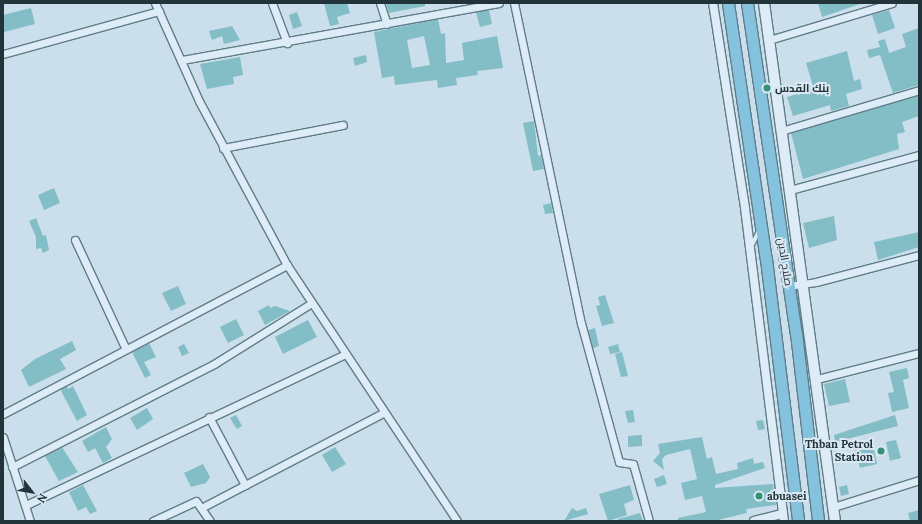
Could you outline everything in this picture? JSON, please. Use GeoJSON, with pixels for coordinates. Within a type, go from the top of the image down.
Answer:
{"type":"FeatureCollection","features":[{"type":"Feature","properties":{"kind":"highway","name":"صلاح الدين"},"geometry":{"type":"LineString","coordinates":[[728,3],[761,227],[798,521]]}},
{"type":"Feature","properties":{"kind":"highway","name":"صلاح الدين"},"geometry":{"type":"LineString","coordinates":[[747,3],[788,286],[818,521]]}},
{"type":"Feature","properties":{"kind":"main road"},"geometry":{"type":"LineString","coordinates":[[764,3],[781,131],[804,284],[835,521]]}},
{"type":"Feature","properties":{"kind":"street"},"geometry":{"type":"LineString","coordinates":[[155,3],[223,148],[287,266],[310,304],[345,354],[383,414],[457,521]]}},
{"type":"Feature","properties":{"kind":"street"},"geometry":{"type":"LineString","coordinates":[[272,3],[287,42]]}},
{"type":"Feature","properties":{"kind":"street"},"geometry":{"type":"LineString","coordinates":[[380,3],[387,24]]}},
{"type":"Feature","properties":{"kind":"street"},"geometry":{"type":"LineString","coordinates":[[182,60],[499,3]]}},
{"type":"Feature","properties":{"kind":"street"},"geometry":{"type":"LineString","coordinates":[[514,3],[581,323],[619,462],[633,464],[649,521]]}},
{"type":"Feature","properties":{"kind":"street"},"geometry":{"type":"LineString","coordinates":[[713,3],[750,250],[783,518],[754,521]]}},
{"type":"Feature","properties":{"kind":"street"},"geometry":{"type":"LineString","coordinates":[[769,40],[892,3]]}},
{"type":"Feature","properties":{"kind":"street"},"geometry":{"type":"LineString","coordinates":[[3,54],[159,11]]}},
{"type":"Feature","properties":{"kind":"street"},"geometry":{"type":"LineString","coordinates":[[781,131],[919,90]]}},
{"type":"Feature","properties":{"kind":"street"},"geometry":{"type":"LineString","coordinates":[[223,148],[343,125]]}},
{"type":"Feature","properties":{"kind":"street"},"geometry":{"type":"LineString","coordinates":[[790,190],[919,155]]}},
{"type":"Feature","properties":{"kind":"street"},"geometry":{"type":"LineString","coordinates":[[75,240],[125,347]]}},
{"type":"Feature","properties":{"kind":"street"},"geometry":{"type":"LineString","coordinates":[[788,286],[804,284],[919,255]]}},
{"type":"Feature","properties":{"kind":"street"},"geometry":{"type":"LineString","coordinates":[[3,414],[125,347],[287,266]]}},
{"type":"Feature","properties":{"kind":"street"},"geometry":{"type":"LineString","coordinates":[[12,467],[214,364],[310,304]]}},
{"type":"Feature","properties":{"kind":"street"},"geometry":{"type":"LineString","coordinates":[[817,379],[919,353]]}},
{"type":"Feature","properties":{"kind":"street"},"geometry":{"type":"LineString","coordinates":[[26,505],[209,417],[345,354]]}},
{"type":"Feature","properties":{"kind":"street"},"geometry":{"type":"LineString","coordinates":[[201,508],[383,414]]}},
{"type":"Feature","properties":{"kind":"street"},"geometry":{"type":"LineString","coordinates":[[209,417],[245,485]]}},
{"type":"Feature","properties":{"kind":"street"},"geometry":{"type":"LineString","coordinates":[[3,437],[30,521]]}},
{"type":"Feature","properties":{"kind":"street"},"geometry":{"type":"LineString","coordinates":[[833,507],[919,480]]}},
{"type":"Feature","properties":{"kind":"street"},"geometry":{"type":"LineString","coordinates":[[153,521],[196,501],[210,521]]}},
{"type":"Feature","properties":{"kind":"lane"},"geometry":{"type":"LineString","coordinates":[[750,250],[761,227]]}},
{"type":"Feature","properties":{"kind":"building"},"geometry":{"type":"Polygon","coordinates":[[[324,3],[347,3],[350,13],[337,17],[339,24],[330,26],[324,3]]]}},
{"type":"Feature","properties":{"kind":"building"},"geometry":{"type":"Polygon","coordinates":[[[386,3],[425,3],[425,6],[389,13],[386,3]]]}},
{"type":"Feature","properties":{"kind":"building"},"geometry":{"type":"Polygon","coordinates":[[[818,3],[860,3],[860,4],[822,17],[818,3]]]}},
{"type":"Feature","properties":{"kind":"building"},"geometry":{"type":"Polygon","coordinates":[[[31,8],[35,24],[4,32],[3,15],[31,8]]]}},
{"type":"Feature","properties":{"kind":"building"},"geometry":{"type":"Polygon","coordinates":[[[489,10],[492,24],[480,27],[476,12],[489,10]]]}},
{"type":"Feature","properties":{"kind":"building"},"geometry":{"type":"Polygon","coordinates":[[[889,10],[895,28],[878,34],[872,15],[889,10]]]}},
{"type":"Feature","properties":{"kind":"building"},"geometry":{"type":"Polygon","coordinates":[[[297,12],[302,26],[293,29],[289,15],[297,12]]]}},
{"type":"Feature","properties":{"kind":"building"},"geometry":{"type":"Polygon","coordinates":[[[438,19],[441,34],[445,33],[446,63],[464,60],[462,43],[497,36],[503,68],[477,71],[478,75],[456,78],[457,85],[438,88],[437,80],[395,85],[394,76],[382,78],[374,32],[438,19]],[[424,36],[407,40],[412,68],[430,65],[424,36]]]}},
{"type":"Feature","properties":{"kind":"building"},"geometry":{"type":"Polygon","coordinates":[[[232,26],[240,40],[224,44],[222,36],[212,40],[209,31],[232,26]]]}},
{"type":"Feature","properties":{"kind":"building"},"geometry":{"type":"Polygon","coordinates":[[[919,28],[919,85],[893,93],[880,55],[869,58],[867,50],[880,47],[878,41],[885,39],[889,53],[906,47],[902,34],[919,28]]]}},
{"type":"Feature","properties":{"kind":"building"},"geometry":{"type":"Polygon","coordinates":[[[847,51],[854,81],[860,79],[862,89],[846,94],[849,106],[831,111],[830,105],[793,116],[787,97],[814,89],[806,63],[847,51]]]}},
{"type":"Feature","properties":{"kind":"building"},"geometry":{"type":"Polygon","coordinates":[[[366,55],[367,62],[355,66],[353,58],[366,55]]]}},
{"type":"Feature","properties":{"kind":"building"},"geometry":{"type":"Polygon","coordinates":[[[240,57],[243,75],[233,77],[234,84],[207,89],[200,64],[240,57]]]}},
{"type":"Feature","properties":{"kind":"building"},"geometry":{"type":"Polygon","coordinates":[[[919,95],[919,116],[902,122],[905,132],[897,134],[899,149],[803,179],[791,133],[919,95]]]}},
{"type":"Feature","properties":{"kind":"building"},"geometry":{"type":"Polygon","coordinates":[[[534,121],[538,156],[541,155],[544,169],[533,171],[523,123],[534,121]]]}},
{"type":"Feature","properties":{"kind":"building"},"geometry":{"type":"Polygon","coordinates":[[[54,188],[60,203],[44,210],[38,195],[54,188]]]}},
{"type":"Feature","properties":{"kind":"building"},"geometry":{"type":"Polygon","coordinates":[[[551,203],[553,213],[545,214],[543,205],[551,203]]]}},
{"type":"Feature","properties":{"kind":"building"},"geometry":{"type":"Polygon","coordinates":[[[834,216],[837,240],[809,248],[803,223],[834,216]]]}},
{"type":"Feature","properties":{"kind":"building"},"geometry":{"type":"Polygon","coordinates":[[[36,218],[43,236],[46,235],[49,250],[43,253],[41,248],[36,249],[36,237],[29,221],[36,218]]]}},
{"type":"Feature","properties":{"kind":"building"},"geometry":{"type":"Polygon","coordinates":[[[919,232],[919,247],[878,260],[874,242],[919,232]]]}},
{"type":"Feature","properties":{"kind":"building"},"geometry":{"type":"Polygon","coordinates":[[[178,286],[186,304],[171,311],[162,293],[178,286]]]}},
{"type":"Feature","properties":{"kind":"building"},"geometry":{"type":"Polygon","coordinates":[[[605,295],[614,323],[602,326],[596,306],[600,305],[598,297],[605,295]]]}},
{"type":"Feature","properties":{"kind":"building"},"geometry":{"type":"Polygon","coordinates":[[[269,305],[270,308],[275,306],[290,311],[265,325],[258,311],[269,305]]]}},
{"type":"Feature","properties":{"kind":"building"},"geometry":{"type":"Polygon","coordinates":[[[236,319],[244,335],[228,343],[220,327],[236,319]]]}},
{"type":"Feature","properties":{"kind":"building"},"geometry":{"type":"Polygon","coordinates":[[[308,320],[317,337],[283,354],[275,337],[308,320]]]}},
{"type":"Feature","properties":{"kind":"building"},"geometry":{"type":"Polygon","coordinates":[[[595,328],[599,346],[593,348],[588,330],[595,328]]]}},
{"type":"Feature","properties":{"kind":"building"},"geometry":{"type":"Polygon","coordinates":[[[72,341],[76,350],[60,359],[66,369],[29,387],[21,370],[35,359],[72,341]]]}},
{"type":"Feature","properties":{"kind":"building"},"geometry":{"type":"Polygon","coordinates":[[[149,343],[156,357],[144,362],[151,375],[145,378],[132,352],[149,343]]]}},
{"type":"Feature","properties":{"kind":"building"},"geometry":{"type":"Polygon","coordinates":[[[184,344],[189,353],[182,356],[178,347],[184,344]]]}},
{"type":"Feature","properties":{"kind":"building"},"geometry":{"type":"Polygon","coordinates":[[[618,344],[620,352],[610,354],[608,347],[618,344]]]}},
{"type":"Feature","properties":{"kind":"building"},"geometry":{"type":"Polygon","coordinates":[[[622,352],[628,376],[621,377],[615,354],[622,352]]]}},
{"type":"Feature","properties":{"kind":"building"},"geometry":{"type":"Polygon","coordinates":[[[907,368],[909,378],[903,380],[909,408],[892,412],[888,393],[894,392],[889,372],[907,368]]]}},
{"type":"Feature","properties":{"kind":"building"},"geometry":{"type":"Polygon","coordinates":[[[845,379],[850,402],[829,406],[824,384],[845,379]]]}},
{"type":"Feature","properties":{"kind":"building"},"geometry":{"type":"Polygon","coordinates":[[[67,386],[68,389],[73,386],[87,415],[77,421],[62,393],[61,389],[67,386]]]}},
{"type":"Feature","properties":{"kind":"building"},"geometry":{"type":"Polygon","coordinates":[[[147,408],[153,419],[137,430],[130,418],[147,408]]]}},
{"type":"Feature","properties":{"kind":"building"},"geometry":{"type":"Polygon","coordinates":[[[633,410],[635,422],[628,423],[625,411],[633,410]]]}},
{"type":"Feature","properties":{"kind":"building"},"geometry":{"type":"Polygon","coordinates":[[[236,415],[242,426],[237,429],[230,418],[236,415]]]}},
{"type":"Feature","properties":{"kind":"building"},"geometry":{"type":"Polygon","coordinates":[[[895,415],[898,426],[835,442],[834,435],[895,415]]]}},
{"type":"Feature","properties":{"kind":"building"},"geometry":{"type":"Polygon","coordinates":[[[763,420],[765,429],[758,430],[756,421],[763,420]]]}},
{"type":"Feature","properties":{"kind":"building"},"geometry":{"type":"Polygon","coordinates":[[[106,427],[112,439],[106,447],[112,458],[103,463],[95,448],[88,452],[82,441],[106,427]]]}},
{"type":"Feature","properties":{"kind":"building"},"geometry":{"type":"Polygon","coordinates":[[[642,435],[642,446],[628,447],[628,436],[642,435]]]}},
{"type":"Feature","properties":{"kind":"building"},"geometry":{"type":"Polygon","coordinates":[[[702,437],[707,459],[712,457],[716,474],[738,469],[737,463],[753,458],[754,464],[763,462],[765,468],[715,485],[715,488],[773,484],[776,505],[746,509],[747,513],[714,521],[678,521],[678,518],[706,512],[702,496],[685,500],[681,483],[697,479],[690,449],[666,455],[662,459],[664,470],[653,461],[660,453],[658,444],[702,437]]]}},
{"type":"Feature","properties":{"kind":"building"},"geometry":{"type":"Polygon","coordinates":[[[896,440],[901,458],[890,461],[886,442],[896,440]]]}},
{"type":"Feature","properties":{"kind":"building"},"geometry":{"type":"Polygon","coordinates":[[[873,445],[877,464],[860,468],[855,450],[873,445]]]}},
{"type":"Feature","properties":{"kind":"building"},"geometry":{"type":"Polygon","coordinates":[[[62,447],[78,472],[59,481],[45,456],[62,447]]]}},
{"type":"Feature","properties":{"kind":"building"},"geometry":{"type":"Polygon","coordinates":[[[335,447],[346,464],[332,472],[322,455],[335,447]]]}},
{"type":"Feature","properties":{"kind":"building"},"geometry":{"type":"Polygon","coordinates":[[[203,464],[210,477],[206,483],[191,487],[184,473],[203,464]]]}},
{"type":"Feature","properties":{"kind":"building"},"geometry":{"type":"Polygon","coordinates":[[[664,475],[667,484],[657,487],[654,479],[664,475]]]}},
{"type":"Feature","properties":{"kind":"building"},"geometry":{"type":"Polygon","coordinates":[[[83,485],[97,511],[90,514],[86,507],[78,511],[69,492],[83,485]]]}},
{"type":"Feature","properties":{"kind":"building"},"geometry":{"type":"Polygon","coordinates":[[[630,485],[634,500],[624,504],[627,515],[608,521],[599,494],[630,485]]]}},
{"type":"Feature","properties":{"kind":"building"},"geometry":{"type":"Polygon","coordinates":[[[847,485],[849,494],[841,496],[839,487],[847,485]]]}},
{"type":"Feature","properties":{"kind":"building"},"geometry":{"type":"Polygon","coordinates":[[[572,508],[577,511],[586,508],[588,514],[564,521],[572,508]]]}},
{"type":"Feature","properties":{"kind":"building"},"geometry":{"type":"Polygon","coordinates":[[[919,510],[919,521],[910,521],[908,513],[919,510]]]}},
{"type":"Feature","properties":{"kind":"building"},"geometry":{"type":"Polygon","coordinates":[[[640,513],[643,521],[618,521],[618,519],[640,513]]]}},
{"type":"Feature","properties":{"kind":"place","name":"بنك القدس"},"geometry":{"type":"Point","coordinates":[767,88]}},
{"type":"Feature","properties":{"kind":"place","name":"Thban Petrol Station"},"geometry":{"type":"Point","coordinates":[881,451]}},
{"type":"Feature","properties":{"kind":"place","name":"abuasei"},"geometry":{"type":"Point","coordinates":[759,496]}}]}
